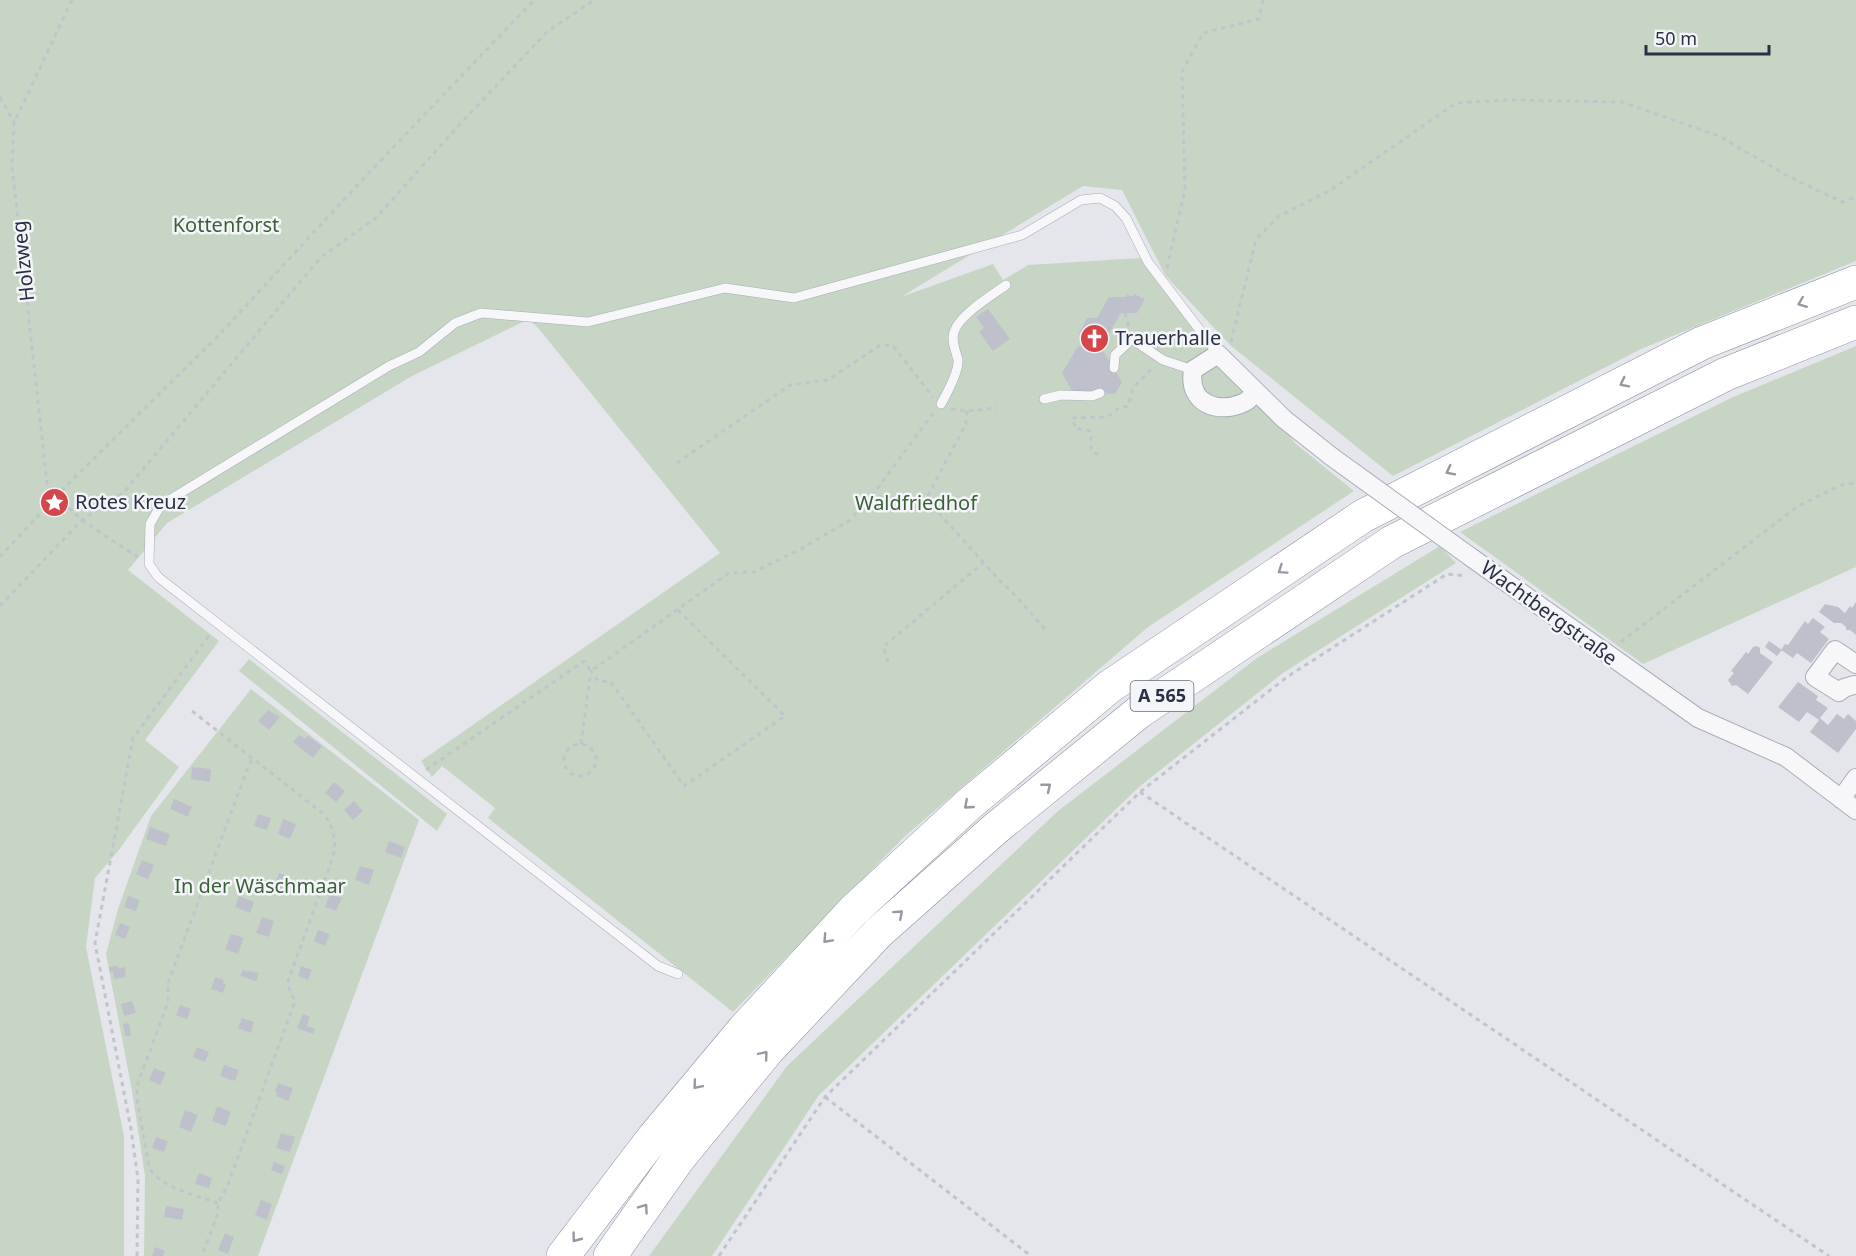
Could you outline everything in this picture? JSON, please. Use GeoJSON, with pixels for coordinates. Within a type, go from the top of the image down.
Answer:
{"type":"FeatureCollection","features":[{"type":"Feature","properties":{"kind":"highway","name":"A 565"},"geometry":{"type":"LineString","coordinates":[[563,1256],[652,1138],[744,1029],[853,911],[968,805],[1109,687],[1363,516],[1702,343],[1856,282]]}},
{"type":"Feature","properties":{"kind":"highway","name":"A 565"},"geometry":{"type":"LineString","coordinates":[[610,1256],[679,1158],[768,1050],[878,933],[995,829],[1138,712],[1392,542],[1726,374],[1856,322]]}},
{"type":"Feature","properties":{"kind":"street"},"geometry":{"type":"LineString","coordinates":[[1218,354],[1193,370],[1191,383],[1194,393],[1203,402],[1217,406],[1232,406],[1246,402],[1256,392]]}},
{"type":"Feature","properties":{"kind":"street","name":"Wachtbergstraße"},"geometry":{"type":"LineString","coordinates":[[1218,354],[1284,418],[1332,456],[1606,654],[1698,718],[1786,758],[1856,810]]}},
{"type":"Feature","properties":{"kind":"street"},"geometry":{"type":"LineString","coordinates":[[1855,680],[1839,692],[1815,677],[1835,650],[1856,664]]}},
{"type":"Feature","properties":{"kind":"street"},"geometry":{"type":"LineString","coordinates":[[1841,799],[1856,778]]}},
{"type":"Feature","properties":{"kind":"lane","name":"Wachtbergstraße"},"geometry":{"type":"LineString","coordinates":[[149,564],[150,524],[161,505],[389,366],[419,352],[455,323],[482,313],[588,322],[725,288],[794,298],[1022,235],[1082,200],[1100,198],[1115,206],[1126,218],[1148,262],[1218,354]]}},
{"type":"Feature","properties":{"kind":"lane"},"geometry":{"type":"LineString","coordinates":[[941,404],[957,369],[958,362],[953,340],[958,324],[967,314],[1006,285]]}},
{"type":"Feature","properties":{"kind":"lane"},"geometry":{"type":"LineString","coordinates":[[1114,368],[1115,355],[1132,339],[1162,360],[1193,370]]}},
{"type":"Feature","properties":{"kind":"lane"},"geometry":{"type":"LineString","coordinates":[[1044,399],[1061,395],[1092,396],[1100,393]]}},
{"type":"Feature","properties":{"kind":"lane"},"geometry":{"type":"LineString","coordinates":[[149,564],[158,577],[416,779],[658,966],[678,974]]}},
{"type":"Feature","properties":{"kind":"path","name":"Holzweg"},"geometry":{"type":"LineString","coordinates":[[56,496],[47,483],[12,166],[14,123],[72,0]]}},
{"type":"Feature","properties":{"kind":"path"},"geometry":{"type":"LineString","coordinates":[[0,557],[56,496],[218,336],[364,178],[534,0]]}},
{"type":"Feature","properties":{"kind":"path"},"geometry":{"type":"LineString","coordinates":[[0,606],[82,520],[124,492],[321,257],[376,218],[547,32],[594,0]]}},
{"type":"Feature","properties":{"kind":"path"},"geometry":{"type":"LineString","coordinates":[[1169,290],[1166,275],[1185,190],[1182,72],[1203,33],[1259,19],[1263,0]]}},
{"type":"Feature","properties":{"kind":"path"},"geometry":{"type":"LineString","coordinates":[[0,97],[14,123]]}},
{"type":"Feature","properties":{"kind":"path"},"geometry":{"type":"LineString","coordinates":[[1203,333],[1230,345],[1256,239],[1279,216],[1329,191],[1456,103],[1506,100],[1622,102],[1719,136],[1786,175],[1842,202],[1856,197]]}},
{"type":"Feature","properties":{"kind":"path"},"geometry":{"type":"LineString","coordinates":[[677,463],[790,385],[828,380],[882,344],[894,347],[933,398],[941,404],[950,409],[967,411],[997,408]]}},
{"type":"Feature","properties":{"kind":"path"},"geometry":{"type":"LineString","coordinates":[[1098,454],[1090,450],[1088,430],[1076,429],[1072,418],[1107,417],[1119,408],[1128,406],[1133,388],[1162,360]]}},
{"type":"Feature","properties":{"kind":"path"},"geometry":{"type":"LineString","coordinates":[[581,744],[591,671],[729,573],[754,572],[801,549],[850,520],[871,497],[941,404]]}},
{"type":"Feature","properties":{"kind":"path"},"geometry":{"type":"LineString","coordinates":[[926,499],[966,424],[967,411]]}},
{"type":"Feature","properties":{"kind":"path"},"geometry":{"type":"LineString","coordinates":[[1606,654],[1798,506],[1841,485],[1856,483]]}},
{"type":"Feature","properties":{"kind":"path"},"geometry":{"type":"LineString","coordinates":[[56,496],[82,520],[149,564]]}},
{"type":"Feature","properties":{"kind":"path"},"geometry":{"type":"LineString","coordinates":[[871,497],[926,499],[1044,628],[1044,633]]}},
{"type":"Feature","properties":{"kind":"path"},"geometry":{"type":"LineString","coordinates":[[888,662],[883,647],[983,563]]}},
{"type":"Feature","properties":{"kind":"path"},"geometry":{"type":"LineString","coordinates":[[719,1256],[825,1097],[1140,792],[1287,677],[1447,574],[1485,578],[1493,573]]}},
{"type":"Feature","properties":{"kind":"path"},"geometry":{"type":"LineString","coordinates":[[416,779],[584,661],[598,681],[611,682],[684,786],[785,716],[678,610]]}},
{"type":"Feature","properties":{"kind":"path"},"geometry":{"type":"LineString","coordinates":[[137,1256],[138,1179],[131,1129],[95,943],[133,738],[218,624]]}},
{"type":"Feature","properties":{"kind":"path"},"geometry":{"type":"LineString","coordinates":[[192,711],[325,815],[333,832],[335,849],[287,984],[295,1001],[227,1187],[218,1203],[218,1213],[202,1256]]}},
{"type":"Feature","properties":{"kind":"path"},"geometry":{"type":"LineString","coordinates":[[581,744],[591,748],[597,759],[593,770],[582,777],[569,772],[564,759],[569,748],[581,744]]}},
{"type":"Feature","properties":{"kind":"path"},"geometry":{"type":"LineString","coordinates":[[218,1203],[162,1182],[153,1174],[149,1167],[137,1099],[137,1086],[168,1002],[168,983],[248,767],[254,758]]}},
{"type":"Feature","properties":{"kind":"path"},"geometry":{"type":"LineString","coordinates":[[1140,792],[1829,1256]]}},
{"type":"Feature","properties":{"kind":"path"},"geometry":{"type":"LineString","coordinates":[[825,1097],[1031,1256]]}},
{"type":"Feature","properties":{"kind":"green space","name":"Kottenforst"},"geometry":{"type":"Polygon","coordinates":[[[0,0],[1856,0],[1856,261],[1641,349],[1393,476],[1230,345],[1165,275],[1122,190],[1083,186],[901,297],[993,264],[1003,280],[1028,265],[1140,258],[1296,444],[1354,491],[1148,627],[903,838],[733,1012],[488,818],[495,808],[442,766],[432,777],[421,761],[720,553],[529,319],[412,376],[167,523],[128,570],[219,641],[145,740],[179,767],[118,851],[95,878],[86,947],[124,1136],[124,1256],[0,1256],[0,0]]]}},
{"type":"Feature","properties":{"kind":"green space"},"geometry":{"type":"Polygon","coordinates":[[[1856,346],[1856,567],[1643,664],[1460,532],[1731,398],[1856,346]]]}},
{"type":"Feature","properties":{"kind":"green space"},"geometry":{"type":"Polygon","coordinates":[[[1440,546],[1456,563],[1283,673],[1139,787],[819,1095],[712,1256],[649,1256],[787,1066],[1058,811],[1257,658],[1440,546]]]}},
{"type":"Feature","properties":{"kind":"green space"},"geometry":{"type":"Polygon","coordinates":[[[249,659],[447,814],[437,831],[239,671],[249,659]]]}},
{"type":"Feature","properties":{"kind":"green space","name":"In der Wäschmaar"},"geometry":{"type":"Polygon","coordinates":[[[251,689],[419,820],[258,1256],[144,1256],[145,1176],[132,1091],[106,954],[118,909],[151,816],[251,689]]]}},
{"type":"Feature","properties":{"kind":"building","name":"Trauerhalle"},"geometry":{"type":"Polygon","coordinates":[[[1127,294],[1132,297],[1134,294],[1145,299],[1137,313],[1121,313],[1101,347],[1122,382],[1115,394],[1073,393],[1062,373],[1078,346],[1084,346],[1079,333],[1087,318],[1097,318],[1109,297],[1126,297],[1127,294]]]}},
{"type":"Feature","properties":{"kind":"building"},"geometry":{"type":"Polygon","coordinates":[[[988,309],[1010,339],[993,351],[979,332],[984,328],[976,317],[988,309]]]}},
{"type":"Feature","properties":{"kind":"building"},"geometry":{"type":"Polygon","coordinates":[[[1856,602],[1856,635],[1846,630],[1841,623],[1834,623],[1819,612],[1825,604],[1838,607],[1845,613],[1856,602]]]}},
{"type":"Feature","properties":{"kind":"building"},"geometry":{"type":"Polygon","coordinates":[[[1813,618],[1825,627],[1820,632],[1829,639],[1811,663],[1797,653],[1793,658],[1781,650],[1785,644],[1788,645],[1805,621],[1808,624],[1813,618]]]}},
{"type":"Feature","properties":{"kind":"building"},"geometry":{"type":"Polygon","coordinates":[[[1769,641],[1782,650],[1777,656],[1765,647],[1769,641]]]}},
{"type":"Feature","properties":{"kind":"building"},"geometry":{"type":"Polygon","coordinates":[[[1753,647],[1760,648],[1760,653],[1773,662],[1748,694],[1736,685],[1732,686],[1728,680],[1734,673],[1731,671],[1746,652],[1748,654],[1753,647]]]}},
{"type":"Feature","properties":{"kind":"building"},"geometry":{"type":"Polygon","coordinates":[[[1798,682],[1818,696],[1816,700],[1828,708],[1820,718],[1828,725],[1837,714],[1844,719],[1848,714],[1856,721],[1856,729],[1838,753],[1810,732],[1819,720],[1807,712],[1799,722],[1778,707],[1798,682]]]}},
{"type":"Feature","properties":{"kind":"building"},"geometry":{"type":"Polygon","coordinates":[[[268,710],[280,717],[269,730],[258,721],[268,710]]]}},
{"type":"Feature","properties":{"kind":"building"},"geometry":{"type":"Polygon","coordinates":[[[299,735],[305,739],[308,736],[322,746],[313,758],[293,742],[299,735]]]}},
{"type":"Feature","properties":{"kind":"building"},"geometry":{"type":"Polygon","coordinates":[[[192,767],[211,769],[210,782],[191,779],[192,767]]]}},
{"type":"Feature","properties":{"kind":"building"},"geometry":{"type":"Polygon","coordinates":[[[334,782],[345,791],[336,802],[325,793],[334,782]]]}},
{"type":"Feature","properties":{"kind":"building"},"geometry":{"type":"Polygon","coordinates":[[[174,799],[192,807],[188,817],[170,809],[174,799]]]}},
{"type":"Feature","properties":{"kind":"building"},"geometry":{"type":"Polygon","coordinates":[[[354,801],[363,811],[353,820],[344,810],[354,801]]]}},
{"type":"Feature","properties":{"kind":"building"},"geometry":{"type":"Polygon","coordinates":[[[258,814],[271,818],[267,830],[254,826],[258,814]]]}},
{"type":"Feature","properties":{"kind":"building"},"geometry":{"type":"Polygon","coordinates":[[[283,819],[296,824],[290,839],[278,834],[283,819]]]}},
{"type":"Feature","properties":{"kind":"building"},"geometry":{"type":"Polygon","coordinates":[[[150,827],[170,834],[166,846],[146,839],[150,827]]]}},
{"type":"Feature","properties":{"kind":"building"},"geometry":{"type":"Polygon","coordinates":[[[389,841],[405,847],[401,858],[385,852],[389,841]]]}},
{"type":"Feature","properties":{"kind":"building"},"geometry":{"type":"Polygon","coordinates":[[[142,860],[154,865],[148,879],[136,874],[142,860]]]}},
{"type":"Feature","properties":{"kind":"building"},"geometry":{"type":"Polygon","coordinates":[[[360,866],[374,870],[369,885],[355,880],[360,866]]]}},
{"type":"Feature","properties":{"kind":"building"},"geometry":{"type":"Polygon","coordinates":[[[279,873],[288,876],[290,880],[286,891],[274,886],[279,873]]]}},
{"type":"Feature","properties":{"kind":"building"},"geometry":{"type":"Polygon","coordinates":[[[330,894],[342,898],[336,911],[325,907],[330,894]]]}},
{"type":"Feature","properties":{"kind":"building"},"geometry":{"type":"Polygon","coordinates":[[[128,896],[140,900],[136,911],[124,907],[128,896]]]}},
{"type":"Feature","properties":{"kind":"building"},"geometry":{"type":"Polygon","coordinates":[[[239,896],[254,902],[250,913],[235,907],[239,896]]]}},
{"type":"Feature","properties":{"kind":"building"},"geometry":{"type":"Polygon","coordinates":[[[262,917],[274,921],[269,937],[256,933],[262,917]]]}},
{"type":"Feature","properties":{"kind":"building"},"geometry":{"type":"Polygon","coordinates":[[[120,923],[130,927],[125,939],[115,935],[120,923]]]}},
{"type":"Feature","properties":{"kind":"building"},"geometry":{"type":"Polygon","coordinates":[[[318,930],[330,934],[325,946],[314,941],[318,930]]]}},
{"type":"Feature","properties":{"kind":"building"},"geometry":{"type":"Polygon","coordinates":[[[231,934],[244,938],[238,954],[225,949],[231,934]]]}},
{"type":"Feature","properties":{"kind":"building"},"geometry":{"type":"Polygon","coordinates":[[[118,966],[119,968],[125,967],[126,977],[114,979],[109,967],[118,966]]]}},
{"type":"Feature","properties":{"kind":"building"},"geometry":{"type":"Polygon","coordinates":[[[301,966],[312,970],[308,980],[298,976],[301,966]]]}},
{"type":"Feature","properties":{"kind":"building"},"geometry":{"type":"Polygon","coordinates":[[[243,970],[259,973],[256,981],[240,976],[243,970]]]}},
{"type":"Feature","properties":{"kind":"building"},"geometry":{"type":"Polygon","coordinates":[[[215,977],[224,980],[223,984],[226,984],[223,993],[211,989],[215,977]]]}},
{"type":"Feature","properties":{"kind":"building"},"geometry":{"type":"Polygon","coordinates":[[[132,1001],[136,1013],[124,1016],[121,1004],[132,1001]]]}},
{"type":"Feature","properties":{"kind":"building"},"geometry":{"type":"Polygon","coordinates":[[[180,1005],[191,1009],[187,1019],[176,1015],[180,1005]]]}},
{"type":"Feature","properties":{"kind":"building"},"geometry":{"type":"Polygon","coordinates":[[[303,1014],[310,1017],[307,1026],[315,1029],[313,1034],[297,1028],[303,1014]]]}},
{"type":"Feature","properties":{"kind":"building"},"geometry":{"type":"Polygon","coordinates":[[[242,1018],[254,1022],[251,1033],[238,1028],[242,1018]]]}},
{"type":"Feature","properties":{"kind":"building"},"geometry":{"type":"Polygon","coordinates":[[[129,1023],[131,1036],[125,1036],[123,1024],[129,1023]]]}},
{"type":"Feature","properties":{"kind":"building"},"geometry":{"type":"Polygon","coordinates":[[[197,1047],[209,1052],[205,1062],[193,1057],[197,1047]]]}},
{"type":"Feature","properties":{"kind":"building"},"geometry":{"type":"Polygon","coordinates":[[[224,1065],[239,1070],[235,1081],[220,1076],[224,1065]]]}},
{"type":"Feature","properties":{"kind":"building"},"geometry":{"type":"Polygon","coordinates":[[[154,1068],[166,1073],[160,1085],[149,1080],[154,1068]]]}},
{"type":"Feature","properties":{"kind":"building"},"geometry":{"type":"Polygon","coordinates":[[[278,1083],[293,1088],[288,1101],[276,1096],[278,1083]]]}},
{"type":"Feature","properties":{"kind":"building"},"geometry":{"type":"Polygon","coordinates":[[[217,1106],[231,1112],[226,1126],[212,1121],[217,1106]]]}},
{"type":"Feature","properties":{"kind":"building"},"geometry":{"type":"Polygon","coordinates":[[[185,1110],[198,1115],[191,1132],[179,1127],[185,1110]]]}},
{"type":"Feature","properties":{"kind":"building"},"geometry":{"type":"Polygon","coordinates":[[[281,1133],[295,1137],[290,1152],[276,1148],[281,1133]]]}},
{"type":"Feature","properties":{"kind":"building"},"geometry":{"type":"Polygon","coordinates":[[[156,1137],[168,1141],[164,1152],[152,1148],[156,1137]]]}},
{"type":"Feature","properties":{"kind":"building"},"geometry":{"type":"Polygon","coordinates":[[[274,1162],[285,1166],[282,1174],[271,1170],[274,1162]]]}},
{"type":"Feature","properties":{"kind":"building"},"geometry":{"type":"Polygon","coordinates":[[[199,1173],[212,1178],[209,1188],[195,1184],[199,1173]]]}},
{"type":"Feature","properties":{"kind":"building"},"geometry":{"type":"Polygon","coordinates":[[[261,1200],[272,1204],[267,1220],[255,1215],[261,1200]]]}},
{"type":"Feature","properties":{"kind":"building"},"geometry":{"type":"Polygon","coordinates":[[[166,1206],[184,1209],[182,1220],[164,1217],[166,1206]]]}},
{"type":"Feature","properties":{"kind":"building"},"geometry":{"type":"Polygon","coordinates":[[[225,1233],[234,1237],[228,1254],[218,1250],[225,1233]]]}},
{"type":"Feature","properties":{"kind":"building"},"geometry":{"type":"Polygon","coordinates":[[[155,1247],[165,1251],[163,1256],[152,1256],[155,1247]]]}},
{"type":"Feature","properties":{"kind":"place","name":"Trauerhalle"},"geometry":{"type":"Point","coordinates":[1094,338]}},
{"type":"Feature","properties":{"kind":"place","name":"Rotes Kreuz"},"geometry":{"type":"Point","coordinates":[54,502]}},
{"type":"Feature","properties":{"kind":"park label","name":"Waldfriedhof"},"geometry":{"type":"Point","coordinates":[916,503]}}]}
